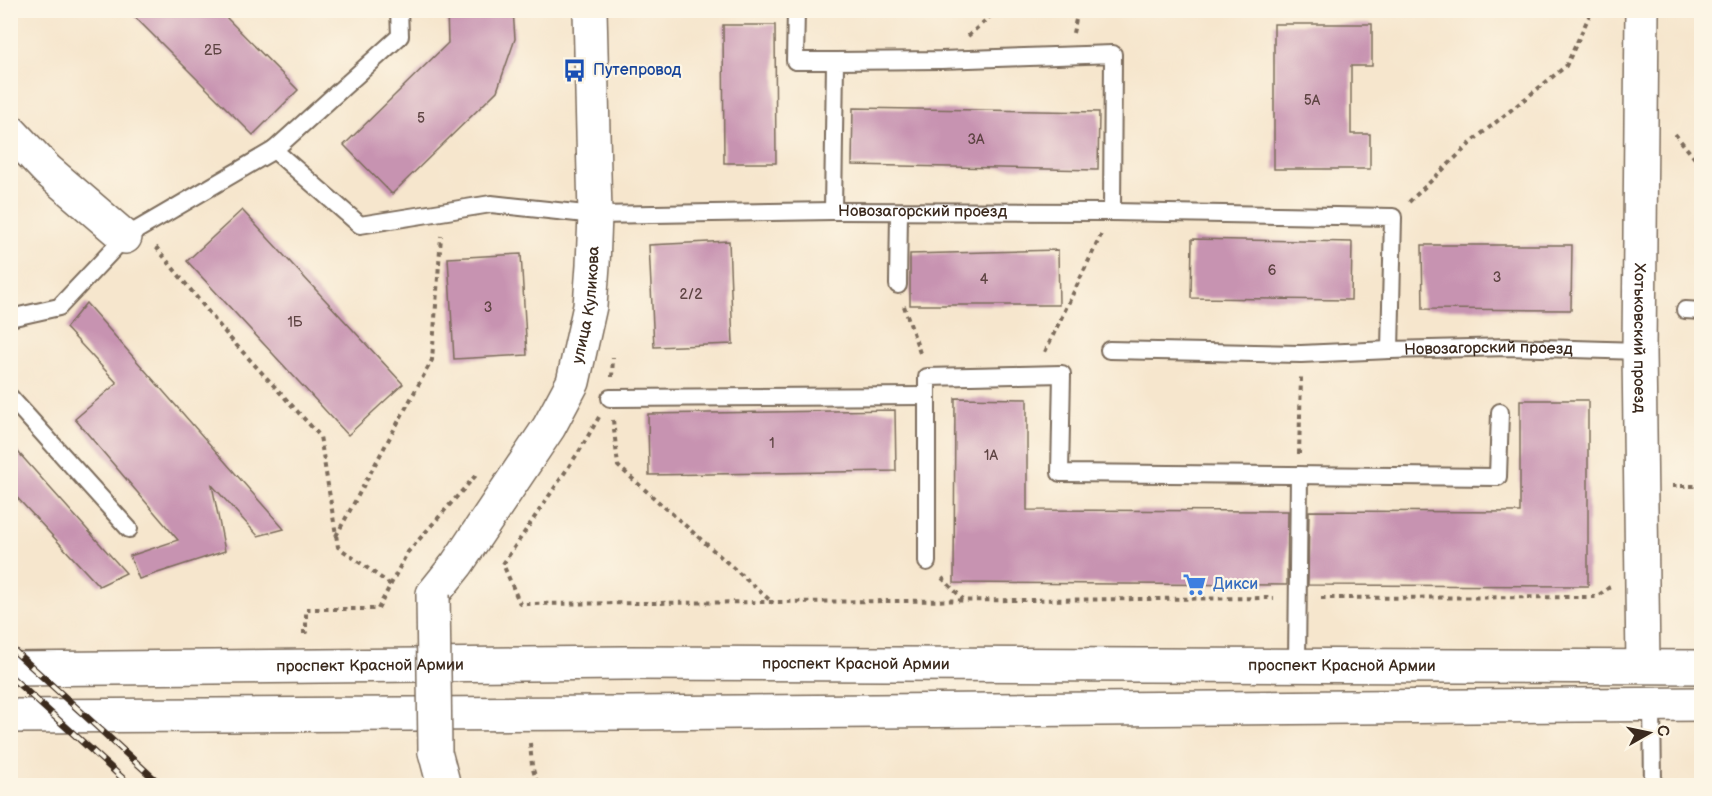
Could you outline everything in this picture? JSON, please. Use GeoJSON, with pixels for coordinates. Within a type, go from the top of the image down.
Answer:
{"type":"FeatureCollection","features":[{"type":"Feature","properties":{"kind":"main road","name":"улица Куликова"},"geometry":{"type":"LineString","coordinates":[[444,786],[435,752],[434,594],[457,564],[549,427],[573,382],[590,306],[595,215],[590,10]]}},
{"type":"Feature","properties":{"kind":"main road","name":"Хотьковский проезд"},"geometry":{"type":"LineString","coordinates":[[1642,10],[1639,351],[1643,665]]}},
{"type":"Feature","properties":{"kind":"main road"},"geometry":{"type":"LineString","coordinates":[[10,131],[47,170],[133,232]]}},
{"type":"Feature","properties":{"kind":"main road","name":"проспект Красной Армии"},"geometry":{"type":"LineString","coordinates":[[10,669],[614,663],[1701,667]]}},
{"type":"Feature","properties":{"kind":"main road"},"geometry":{"type":"LineString","coordinates":[[10,716],[1701,704]]}},
{"type":"Feature","properties":{"kind":"lane"},"geometry":{"type":"LineString","coordinates":[[10,318],[59,307],[133,232],[274,150],[400,36],[399,10]]}},
{"type":"Feature","properties":{"kind":"lane"},"geometry":{"type":"LineString","coordinates":[[796,10],[795,61],[941,60],[1113,54],[1112,212]]}},
{"type":"Feature","properties":{"kind":"lane"},"geometry":{"type":"LineString","coordinates":[[833,211],[835,61]]}},
{"type":"Feature","properties":{"kind":"lane","name":"Новозагорский проезд"},"geometry":{"type":"LineString","coordinates":[[274,150],[360,225],[490,204],[595,215],[833,211],[1112,212],[1393,217],[1390,350],[1509,347],[1639,351]]}},
{"type":"Feature","properties":{"kind":"lane"},"geometry":{"type":"LineString","coordinates":[[898,285],[899,212]]}},
{"type":"Feature","properties":{"kind":"lane"},"geometry":{"type":"LineString","coordinates":[[1109,350],[1301,354],[1390,350]]}},
{"type":"Feature","properties":{"kind":"lane"},"geometry":{"type":"LineString","coordinates":[[927,562],[927,377],[1062,374],[1060,474],[1498,477],[1500,412]]}},
{"type":"Feature","properties":{"kind":"lane"},"geometry":{"type":"LineString","coordinates":[[610,398],[927,396]]}},
{"type":"Feature","properties":{"kind":"lane"},"geometry":{"type":"LineString","coordinates":[[10,397],[129,529]]}},
{"type":"Feature","properties":{"kind":"lane"},"geometry":{"type":"LineString","coordinates":[[1297,664],[1299,475]]}},
{"type":"Feature","properties":{"kind":"lane"},"geometry":{"type":"LineString","coordinates":[[1652,705],[1653,786]]}},
{"type":"Feature","properties":{"kind":"path"},"geometry":{"type":"LineString","coordinates":[[1393,217],[1475,139],[1566,66],[1592,10]]}},
{"type":"Feature","properties":{"kind":"path"},"geometry":{"type":"LineString","coordinates":[[1675,134],[1701,167]]}},
{"type":"Feature","properties":{"kind":"path"},"geometry":{"type":"LineString","coordinates":[[336,536],[432,360],[443,212]]}},
{"type":"Feature","properties":{"kind":"path"},"geometry":{"type":"LineString","coordinates":[[1034,374],[1112,212]]}},
{"type":"Feature","properties":{"kind":"path"},"geometry":{"type":"LineString","coordinates":[[133,232],[320,436],[338,547],[391,585]]}},
{"type":"Feature","properties":{"kind":"path"},"geometry":{"type":"LineString","coordinates":[[898,285],[927,377]]}},
{"type":"Feature","properties":{"kind":"path"},"geometry":{"type":"LineString","coordinates":[[1299,475],[1301,354]]}},
{"type":"Feature","properties":{"kind":"path"},"geometry":{"type":"LineString","coordinates":[[610,398],[618,466],[773,603]]}},
{"type":"Feature","properties":{"kind":"path"},"geometry":{"type":"LineString","coordinates":[[306,632],[306,609],[378,609],[407,553],[477,473]]}},
{"type":"Feature","properties":{"kind":"path"},"geometry":{"type":"LineString","coordinates":[[1668,486],[1701,486]]}},
{"type":"Feature","properties":{"kind":"path"},"geometry":{"type":"LineString","coordinates":[[927,562],[963,599]]}},
{"type":"Feature","properties":{"kind":"building"},"geometry":{"type":"Polygon","coordinates":[[[128,10],[219,10],[298,90],[253,135],[128,10]]]}},
{"type":"Feature","properties":{"kind":"building"},"geometry":{"type":"Polygon","coordinates":[[[447,10],[513,10],[515,39],[497,91],[392,194],[344,145],[448,43],[447,10]]]}},
{"type":"Feature","properties":{"kind":"building"},"geometry":{"type":"Polygon","coordinates":[[[1274,24],[1372,24],[1372,66],[1351,66],[1351,134],[1370,134],[1370,169],[1274,169],[1274,24]]]}},
{"type":"Feature","properties":{"kind":"building"},"geometry":{"type":"Polygon","coordinates":[[[723,25],[775,25],[776,163],[724,163],[723,25]]]}},
{"type":"Feature","properties":{"kind":"building"},"geometry":{"type":"Polygon","coordinates":[[[853,108],[1099,112],[1098,170],[852,165],[853,108]]]}},
{"type":"Feature","properties":{"kind":"building"},"geometry":{"type":"Polygon","coordinates":[[[242,210],[403,384],[348,435],[187,261],[242,210]]]}},
{"type":"Feature","properties":{"kind":"building"},"geometry":{"type":"Polygon","coordinates":[[[1192,239],[1352,242],[1351,300],[1191,298],[1192,239]]]}},
{"type":"Feature","properties":{"kind":"building"},"geometry":{"type":"Polygon","coordinates":[[[729,241],[733,344],[654,347],[649,245],[729,241]]]}},
{"type":"Feature","properties":{"kind":"building"},"geometry":{"type":"Polygon","coordinates":[[[1422,245],[1572,245],[1571,310],[1423,309],[1422,245]]]}},
{"type":"Feature","properties":{"kind":"building"},"geometry":{"type":"Polygon","coordinates":[[[1058,250],[1059,305],[910,305],[910,254],[1058,250]]]}},
{"type":"Feature","properties":{"kind":"building"},"geometry":{"type":"Polygon","coordinates":[[[521,254],[527,355],[454,359],[448,258],[521,254]]]}},
{"type":"Feature","properties":{"kind":"building"},"geometry":{"type":"Polygon","coordinates":[[[86,303],[284,529],[258,536],[212,485],[225,551],[139,579],[130,556],[178,540],[75,419],[117,383],[66,328],[86,303]]]}},
{"type":"Feature","properties":{"kind":"building"},"geometry":{"type":"Polygon","coordinates":[[[955,398],[1027,399],[1027,510],[1288,511],[1287,585],[954,583],[955,398]]]}},
{"type":"Feature","properties":{"kind":"building"},"geometry":{"type":"Polygon","coordinates":[[[1520,400],[1588,400],[1588,586],[1308,585],[1309,511],[1520,512],[1520,400]]]}},
{"type":"Feature","properties":{"kind":"building"},"geometry":{"type":"Polygon","coordinates":[[[895,410],[896,471],[649,475],[648,414],[895,410]]]}},
{"type":"Feature","properties":{"kind":"building"},"geometry":{"type":"Polygon","coordinates":[[[10,443],[126,573],[99,586],[10,490],[10,443]]]}},
{"type":"Feature","properties":{"kind":"railway"},"geometry":{"type":"LineString","coordinates":[[10,647],[162,786]]}},
{"type":"Feature","properties":{"kind":"railway"},"geometry":{"type":"LineString","coordinates":[[10,676],[131,786]]}},
{"type":"Feature","properties":{"kind":"place","name":"Путепровод"},"geometry":{"type":"Point","coordinates":[575,70]}},
{"type":"Feature","properties":{"kind":"place","name":"Дикси"},"geometry":{"type":"Point","coordinates":[1195,584]}}]}
